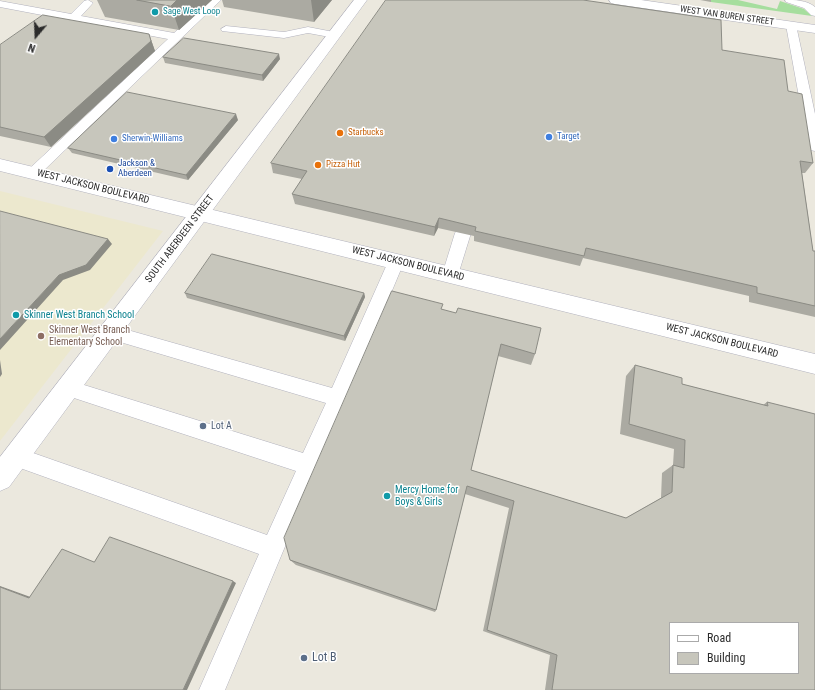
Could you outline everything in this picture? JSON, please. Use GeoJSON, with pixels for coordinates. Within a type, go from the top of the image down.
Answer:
{"type":"FeatureCollection","features":[{"type":"Feature","properties":{"kind":"street","name":"SOUTH ABERDEEN STREET"},"geometry":{"type":"LineString","coordinates":[[0,478],[361,0]]}},
{"type":"Feature","properties":{"kind":"street","name":"WEST VAN BUREN STREET"},"geometry":{"type":"LineString","coordinates":[[614,0],[815,28]]}},
{"type":"Feature","properties":{"kind":"street","name":"WEST JACKSON BOULEVARD"},"geometry":{"type":"LineString","coordinates":[[1,165],[815,364]]}},
{"type":"Feature","properties":{"kind":"lane"},"geometry":{"type":"LineString","coordinates":[[15,7],[27,0]]}},
{"type":"Feature","properties":{"kind":"lane"},"geometry":{"type":"LineString","coordinates":[[72,0],[88,3],[73,18]]}},
{"type":"Feature","properties":{"kind":"lane"},"geometry":{"type":"LineString","coordinates":[[33,173],[216,0]]}},
{"type":"Feature","properties":{"kind":"lane"},"geometry":{"type":"LineString","coordinates":[[790,0],[808,6],[815,13]]}},
{"type":"Feature","properties":{"kind":"lane"},"geometry":{"type":"LineString","coordinates":[[0,4],[177,37]]}},
{"type":"Feature","properties":{"kind":"lane"},"geometry":{"type":"LineString","coordinates":[[791,25],[815,147]]}},
{"type":"Feature","properties":{"kind":"lane"},"geometry":{"type":"LineString","coordinates":[[226,29],[284,35],[308,30],[335,35]]}},
{"type":"Feature","properties":{"kind":"lane"},"geometry":{"type":"LineString","coordinates":[[450,275],[463,233]]}},
{"type":"Feature","properties":{"kind":"lane"},"geometry":{"type":"LineString","coordinates":[[212,690],[396,262]]}},
{"type":"Feature","properties":{"kind":"lane"},"geometry":{"type":"LineString","coordinates":[[110,332],[337,398]]}},
{"type":"Feature","properties":{"kind":"lane"},"geometry":{"type":"LineString","coordinates":[[68,388],[308,465]]}},
{"type":"Feature","properties":{"kind":"lane"},"geometry":{"type":"LineString","coordinates":[[16,457],[272,548]]}},
{"type":"Feature","properties":{"kind":"shaded area","name":"Skinner West Branch Elementary School"},"geometry":{"type":"Polygon","coordinates":[[[0,191],[163,231],[0,441],[0,191]]]}},
{"type":"Feature","properties":{"kind":"green space"},"geometry":{"type":"Polygon","coordinates":[[[711,0],[738,0],[777,9],[780,1],[804,9],[812,16],[711,2],[711,0]]]}},
{"type":"Feature","properties":{"kind":"building"},"geometry":{"type":"Polygon","coordinates":[[[137,0],[177,0],[171,6],[137,0]]]}},
{"type":"Feature","properties":{"kind":"building","name":"Target"},"geometry":{"type":"Polygon","coordinates":[[[386,0],[583,0],[721,20],[722,50],[784,60],[788,91],[802,94],[813,163],[800,161],[813,251],[815,251],[815,306],[757,293],[757,287],[586,248],[584,256],[475,231],[476,227],[439,218],[435,227],[292,194],[307,171],[271,163],[386,0]]]}},
{"type":"Feature","properties":{"kind":"building"},"geometry":{"type":"Polygon","coordinates":[[[43,15],[149,34],[151,41],[44,137],[0,127],[0,45],[43,15]]]}},
{"type":"Feature","properties":{"kind":"building"},"geometry":{"type":"Polygon","coordinates":[[[184,38],[279,54],[262,75],[163,57],[184,38]]]}},
{"type":"Feature","properties":{"kind":"building"},"geometry":{"type":"Polygon","coordinates":[[[127,92],[236,114],[186,175],[68,148],[127,92]]]}},
{"type":"Feature","properties":{"kind":"building","name":"Skinner West Branch School"},"geometry":{"type":"Polygon","coordinates":[[[0,211],[108,239],[86,265],[59,275],[0,339],[0,211]]]}},
{"type":"Feature","properties":{"kind":"building"},"geometry":{"type":"Polygon","coordinates":[[[212,254],[364,293],[344,336],[185,293],[212,254]]]}},
{"type":"Feature","properties":{"kind":"building","name":"Mercy Home for Boys & Girls"},"geometry":{"type":"Polygon","coordinates":[[[392,291],[443,304],[441,309],[456,313],[458,308],[541,328],[535,354],[501,344],[471,470],[626,518],[672,492],[673,465],[684,468],[685,440],[629,424],[635,365],[682,378],[682,384],[768,406],[767,402],[815,414],[815,690],[552,690],[557,655],[487,630],[514,501],[467,486],[436,610],[290,560],[284,538],[392,291]]]}},
{"type":"Feature","properties":{"kind":"building"},"geometry":{"type":"Polygon","coordinates":[[[110,537],[233,581],[183,690],[0,690],[0,587],[29,598],[62,549],[94,562],[110,537]]]}},
{"type":"Feature","properties":{"kind":"place","name":"Sage West Loop"},"geometry":{"type":"Point","coordinates":[155,12]}},
{"type":"Feature","properties":{"kind":"place","name":"Starbucks"},"geometry":{"type":"Point","coordinates":[340,133]}},
{"type":"Feature","properties":{"kind":"place","name":"Target"},"geometry":{"type":"Point","coordinates":[549,137]}},
{"type":"Feature","properties":{"kind":"place","name":"Sherwin-Williams"},"geometry":{"type":"Point","coordinates":[114,139]}},
{"type":"Feature","properties":{"kind":"place","name":"Pizza Hut"},"geometry":{"type":"Point","coordinates":[318,165]}},
{"type":"Feature","properties":{"kind":"place","name":"Jackson & Aberdeen"},"geometry":{"type":"Point","coordinates":[110,169]}},
{"type":"Feature","properties":{"kind":"place","name":"Skinner West Branch School"},"geometry":{"type":"Point","coordinates":[16,315]}},
{"type":"Feature","properties":{"kind":"place","name":"Skinner West Branch Elementary School"},"geometry":{"type":"Point","coordinates":[41,336]}},
{"type":"Feature","properties":{"kind":"place","name":"Lot A"},"geometry":{"type":"Point","coordinates":[203,426]}},
{"type":"Feature","properties":{"kind":"place","name":"Mercy Home for Boys & Girls"},"geometry":{"type":"Point","coordinates":[387,496]}},
{"type":"Feature","properties":{"kind":"place","name":"Lot B"},"geometry":{"type":"Point","coordinates":[304,658]}}]}
